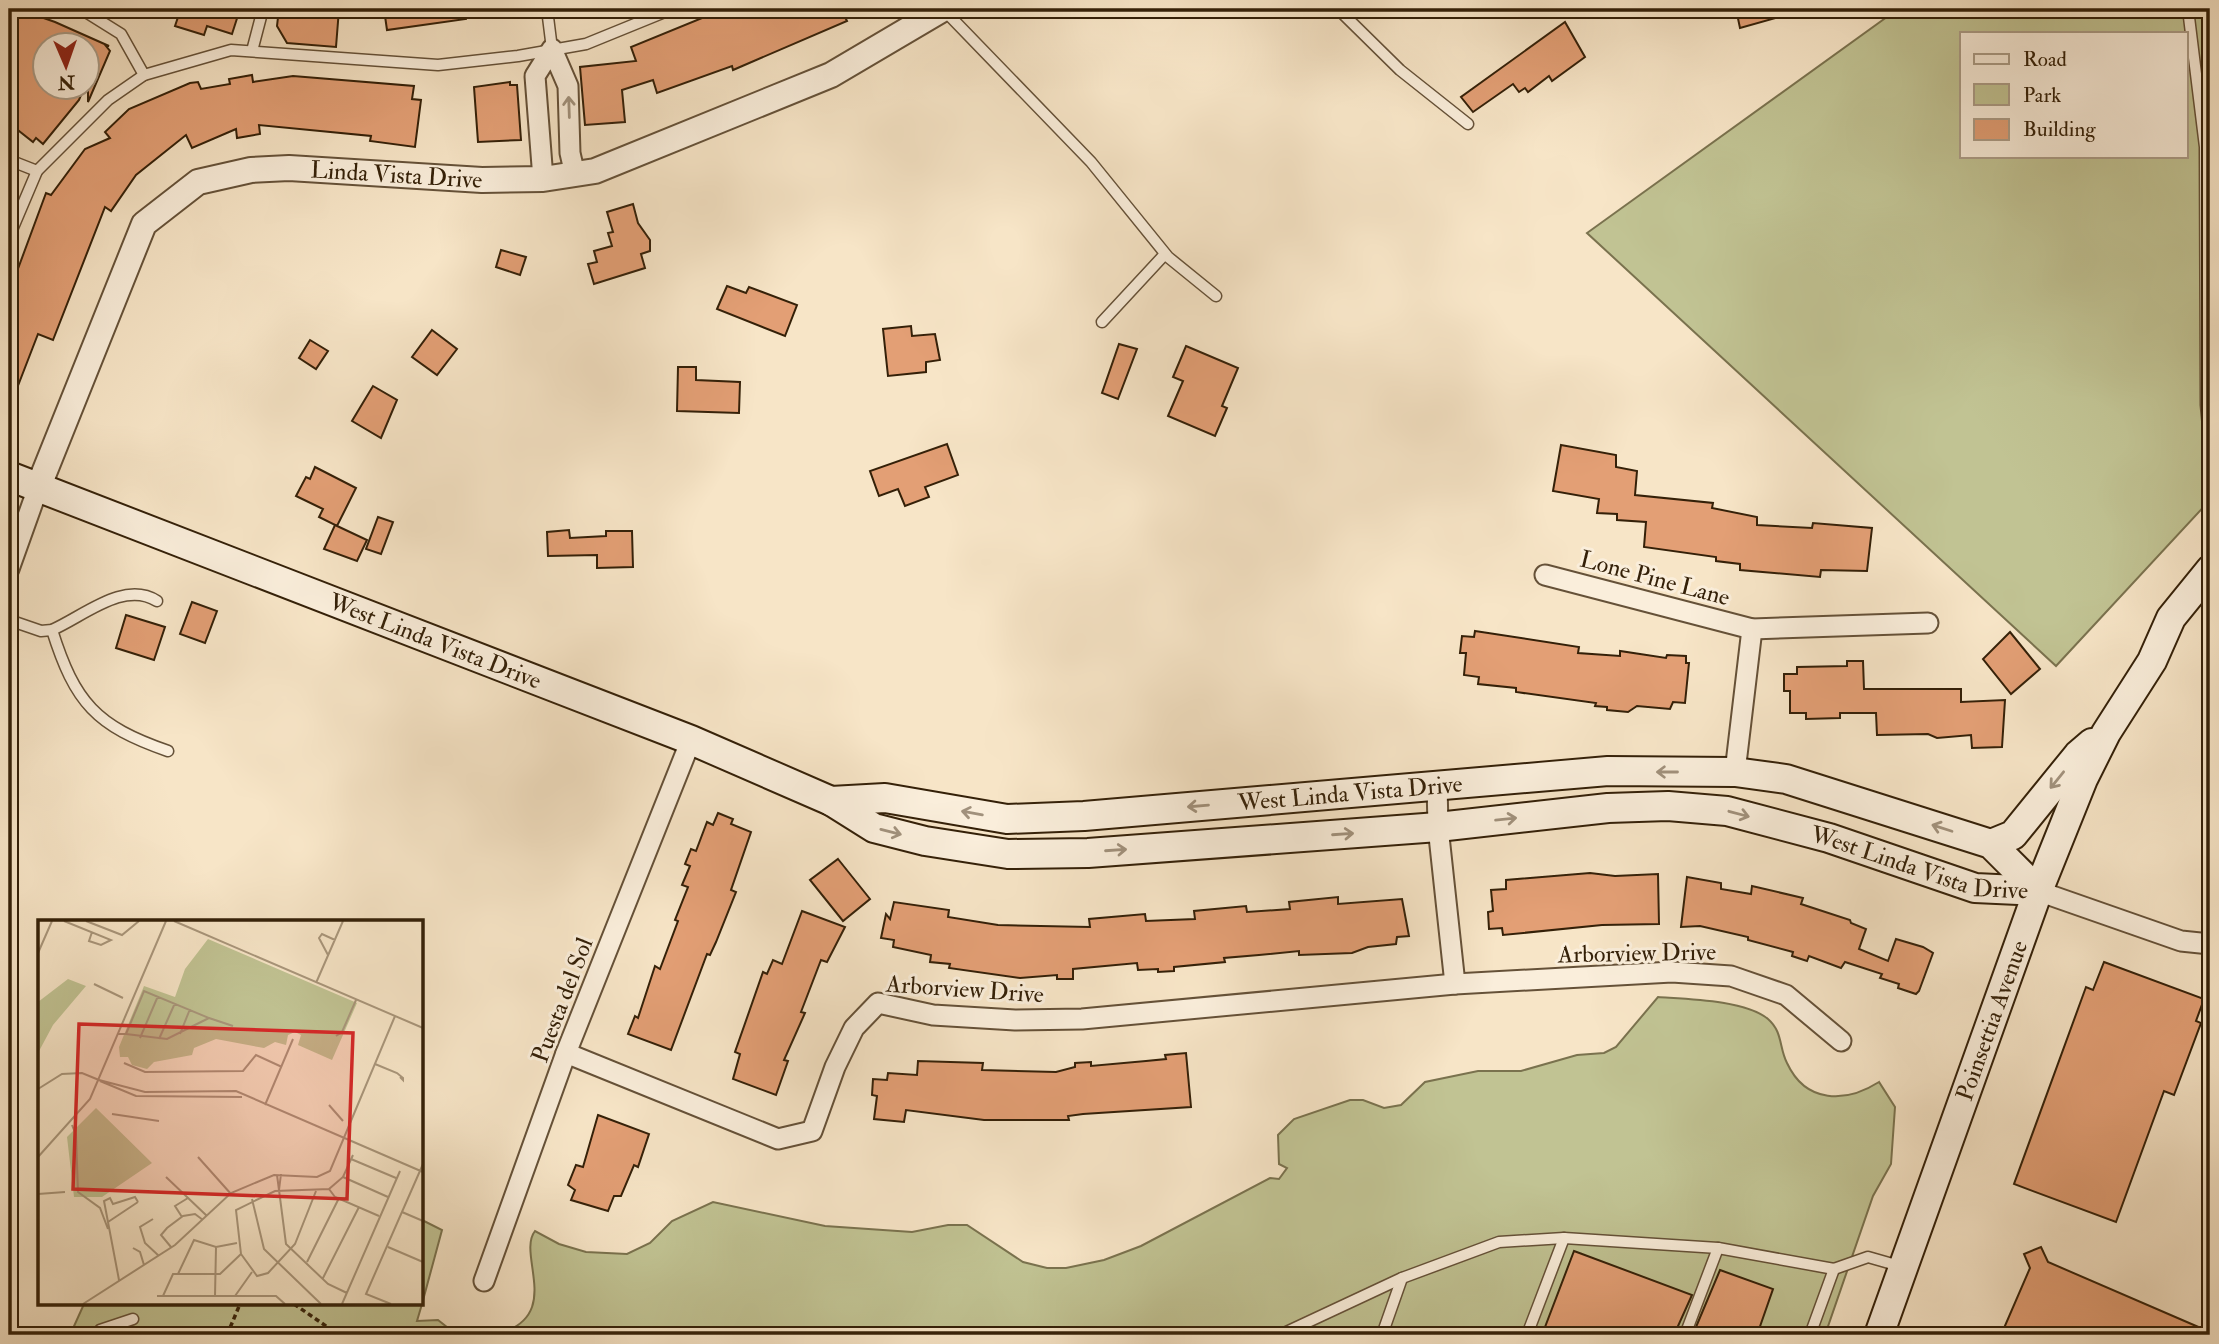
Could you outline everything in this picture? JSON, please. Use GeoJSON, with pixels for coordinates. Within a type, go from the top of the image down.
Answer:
{"type":"FeatureCollection","features":[{"type":"Feature","properties":{"kind":"main road"},"geometry":{"type":"LineString","coordinates":[[9,477],[38,488]]}},
{"type":"Feature","properties":{"kind":"main road","name":"West Linda Vista Drive"},"geometry":{"type":"LineString","coordinates":[[38,488],[691,740],[831,801],[874,828],[925,841],[1008,854],[1088,852],[1438,827],[1623,807],[1668,806],[1727,811],[1829,838],[1975,888],[2038,891]]}},
{"type":"Feature","properties":{"kind":"main road","name":"Poinsettia Avenue"},"geometry":{"type":"LineString","coordinates":[[1879,1335],[2038,891],[2106,733],[2152,661],[2171,618],[2210,570]]}},
{"type":"Feature","properties":{"kind":"main road"},"geometry":{"type":"LineString","coordinates":[[1991,844],[2013,835],[2078,755],[2106,733]]}},
{"type":"Feature","properties":{"kind":"main road","name":"West Linda Vista Drive"},"geometry":{"type":"LineString","coordinates":[[831,801],[885,798],[1007,819],[1084,816],[1608,771],[1735,772],[1786,779],[1991,844],[2038,891]]}},
{"type":"Feature","properties":{"kind":"street","name":"Linda Vista Drive"},"geometry":{"type":"LineString","coordinates":[[38,488],[144,224],[198,182],[251,170],[289,168],[482,180],[543,179],[595,172],[831,75],[943,9]]}},
{"type":"Feature","properties":{"kind":"street"},"geometry":{"type":"LineString","coordinates":[[552,49],[568,86],[570,153],[575,175]]}},
{"type":"Feature","properties":{"kind":"street"},"geometry":{"type":"LineString","coordinates":[[543,179],[535,76],[552,49]]}},
{"type":"Feature","properties":{"kind":"street"},"geometry":{"type":"LineString","coordinates":[[9,569],[38,488]]}},
{"type":"Feature","properties":{"kind":"street","name":"Lone Pine Lane"},"geometry":{"type":"LineString","coordinates":[[1545,575],[1752,629],[1928,622]]}},
{"type":"Feature","properties":{"kind":"street","name":"Lone Pine Lane"},"geometry":{"type":"LineString","coordinates":[[1735,772],[1752,629]]}},
{"type":"Feature","properties":{"kind":"street","name":"Puesta del Sol"},"geometry":{"type":"LineString","coordinates":[[484,1281],[566,1053],[691,740]]}},
{"type":"Feature","properties":{"kind":"street"},"geometry":{"type":"LineString","coordinates":[[1437,784],[1438,827],[1455,984]]}},
{"type":"Feature","properties":{"kind":"street"},"geometry":{"type":"LineString","coordinates":[[2038,891],[2180,941],[2210,944]]}},
{"type":"Feature","properties":{"kind":"street","name":"Arborview Drive"},"geometry":{"type":"LineString","coordinates":[[566,1053],[778,1139],[812,1131],[835,1067],[854,1028],[878,1003],[933,1015],[1015,1020],[1082,1019],[1455,984],[1672,972],[1731,976],[1786,995],[1841,1041]]}},
{"type":"Feature","properties":{"kind":"lane"},"geometry":{"type":"LineString","coordinates":[[81,9],[121,34],[144,75]]}},
{"type":"Feature","properties":{"kind":"lane"},"geometry":{"type":"LineString","coordinates":[[252,51],[262,9]]}},
{"type":"Feature","properties":{"kind":"lane"},"geometry":{"type":"LineString","coordinates":[[547,9],[552,49]]}},
{"type":"Feature","properties":{"kind":"lane"},"geometry":{"type":"LineString","coordinates":[[9,237],[37,171],[108,100],[144,75],[231,50],[438,65],[586,44],[672,9]]}},
{"type":"Feature","properties":{"kind":"lane"},"geometry":{"type":"LineString","coordinates":[[943,9],[1091,162],[1166,254],[1216,296]]}},
{"type":"Feature","properties":{"kind":"lane"},"geometry":{"type":"LineString","coordinates":[[1338,9],[1400,70],[1468,124]]}},
{"type":"Feature","properties":{"kind":"lane"},"geometry":{"type":"LineString","coordinates":[[2188,9],[2205,147],[2206,405],[2210,448]]}},
{"type":"Feature","properties":{"kind":"lane"},"geometry":{"type":"LineString","coordinates":[[9,160],[37,171]]}},
{"type":"Feature","properties":{"kind":"lane"},"geometry":{"type":"LineString","coordinates":[[1102,322],[1166,254]]}},
{"type":"Feature","properties":{"kind":"lane"},"geometry":{"type":"LineString","coordinates":[[9,620],[41,631],[52,630],[130,592],[140,592],[157,600]]}},
{"type":"Feature","properties":{"kind":"lane"},"geometry":{"type":"LineString","coordinates":[[52,630],[83,701],[98,717],[116,731],[168,751]]}},
{"type":"Feature","properties":{"kind":"lane"},"geometry":{"type":"LineString","coordinates":[[1280,1335],[1402,1278],[1499,1242],[1564,1238],[1718,1248],[1834,1269],[1868,1257],[1903,1267]]}},
{"type":"Feature","properties":{"kind":"lane"},"geometry":{"type":"LineString","coordinates":[[1527,1335],[1564,1238]]}},
{"type":"Feature","properties":{"kind":"lane"},"geometry":{"type":"LineString","coordinates":[[1685,1335],[1718,1248]]}},
{"type":"Feature","properties":{"kind":"lane"},"geometry":{"type":"LineString","coordinates":[[1810,1335],[1834,1269]]}},
{"type":"Feature","properties":{"kind":"lane"},"geometry":{"type":"LineString","coordinates":[[1382,1335],[1402,1278]]}},
{"type":"Feature","properties":{"kind":"lane"},"geometry":{"type":"LineString","coordinates":[[96,1335],[100,1329],[133,1319]]}},
{"type":"Feature","properties":{"kind":"path"},"geometry":{"type":"LineString","coordinates":[[228,1335],[239,1306]]}},
{"type":"Feature","properties":{"kind":"path"},"geometry":{"type":"LineString","coordinates":[[297,1306],[340,1334]]}},
{"type":"Feature","properties":{"kind":"green space"},"geometry":{"type":"Polygon","coordinates":[[[1898,9],[2210,9],[2210,500],[2056,666],[1587,233],[1898,9]]]}},
{"type":"Feature","properties":{"kind":"green space"},"geometry":{"type":"Polygon","coordinates":[[[1658,997],[1731,1004],[1758,1013],[1773,1024],[1787,1063],[1805,1086],[1816,1093],[1840,1096],[1853,1094],[1879,1082],[1895,1107],[1891,1164],[1873,1196],[1825,1335],[494,1335],[516,1327],[528,1315],[534,1301],[531,1242],[535,1231],[559,1244],[586,1252],[627,1254],[650,1243],[672,1221],[713,1202],[825,1226],[912,1232],[948,1225],[967,1225],[1023,1262],[1047,1268],[1066,1268],[1104,1260],[1141,1246],[1270,1178],[1279,1179],[1287,1168],[1279,1164],[1278,1135],[1294,1119],[1350,1100],[1363,1100],[1384,1108],[1401,1105],[1425,1082],[1478,1071],[1521,1071],[1577,1055],[1604,1053],[1616,1047],[1658,997]]]}},
{"type":"Feature","properties":{"kind":"green space"},"geometry":{"type":"Polygon","coordinates":[[[424,1221],[442,1230],[424,1297],[424,1221]]]}},
{"type":"Feature","properties":{"kind":"green space"},"geometry":{"type":"Polygon","coordinates":[[[83,1306],[421,1306],[417,1321],[438,1320],[457,1335],[70,1335],[83,1306]]]}},
{"type":"Feature","properties":{"kind":"building"},"geometry":{"type":"Polygon","coordinates":[[[9,9],[18,9],[78,32],[32,32],[32,102],[77,102],[43,144],[36,138],[33,142],[9,123],[9,9]]]}},
{"type":"Feature","properties":{"kind":"building"},"geometry":{"type":"Polygon","coordinates":[[[164,9],[240,9],[232,34],[207,26],[204,35],[175,26],[178,17],[164,12],[164,9]]]}},
{"type":"Feature","properties":{"kind":"building"},"geometry":{"type":"Polygon","coordinates":[[[279,9],[339,9],[336,47],[287,43],[277,26],[279,9]]]}},
{"type":"Feature","properties":{"kind":"building"},"geometry":{"type":"Polygon","coordinates":[[[384,9],[466,9],[466,19],[387,30],[384,9]]]}},
{"type":"Feature","properties":{"kind":"building"},"geometry":{"type":"Polygon","coordinates":[[[724,9],[841,9],[847,21],[733,70],[732,66],[657,93],[653,80],[622,90],[625,122],[585,125],[580,67],[636,61],[631,47],[724,9]]]}},
{"type":"Feature","properties":{"kind":"building"},"geometry":{"type":"Polygon","coordinates":[[[1736,9],[1789,9],[1790,14],[1740,28],[1736,9]]]}},
{"type":"Feature","properties":{"kind":"building"},"geometry":{"type":"Polygon","coordinates":[[[1565,22],[1585,57],[1552,81],[1549,76],[1528,92],[1525,88],[1519,92],[1513,84],[1473,112],[1461,97],[1565,22]]]}},
{"type":"Feature","properties":{"kind":"building"},"geometry":{"type":"Polygon","coordinates":[[[102,43],[109,46],[106,46],[110,51],[102,70],[102,43]]]}},
{"type":"Feature","properties":{"kind":"building"},"geometry":{"type":"Polygon","coordinates":[[[252,75],[253,82],[293,76],[414,86],[412,99],[421,100],[415,147],[370,141],[371,136],[259,125],[260,134],[237,138],[236,129],[192,148],[186,135],[136,175],[111,211],[105,207],[53,340],[38,334],[9,409],[9,349],[17,326],[9,323],[9,293],[46,193],[51,195],[85,149],[110,138],[105,132],[129,109],[190,83],[198,82],[201,89],[230,84],[229,79],[252,75]]]}},
{"type":"Feature","properties":{"kind":"building"},"geometry":{"type":"Polygon","coordinates":[[[510,82],[510,85],[517,85],[521,140],[478,142],[474,87],[510,82]]]}},
{"type":"Feature","properties":{"kind":"building"},"geometry":{"type":"Polygon","coordinates":[[[633,204],[638,223],[650,240],[650,251],[641,254],[645,268],[594,284],[588,264],[597,262],[594,251],[612,246],[608,233],[613,232],[607,212],[633,204]]]}},
{"type":"Feature","properties":{"kind":"building"},"geometry":{"type":"Polygon","coordinates":[[[501,250],[526,257],[520,275],[496,267],[501,250]]]}},
{"type":"Feature","properties":{"kind":"building"},"geometry":{"type":"Polygon","coordinates":[[[727,286],[746,293],[749,287],[797,305],[785,336],[717,309],[727,286]]]}},
{"type":"Feature","properties":{"kind":"building"},"geometry":{"type":"Polygon","coordinates":[[[911,326],[912,336],[935,334],[940,360],[926,362],[926,372],[888,376],[883,329],[911,326]]]}},
{"type":"Feature","properties":{"kind":"building"},"geometry":{"type":"Polygon","coordinates":[[[432,330],[457,349],[437,375],[412,357],[432,330]]]}},
{"type":"Feature","properties":{"kind":"building"},"geometry":{"type":"Polygon","coordinates":[[[310,340],[328,351],[316,369],[299,358],[310,340]]]}},
{"type":"Feature","properties":{"kind":"building"},"geometry":{"type":"Polygon","coordinates":[[[1119,344],[1137,349],[1118,399],[1102,393],[1119,344]]]}},
{"type":"Feature","properties":{"kind":"building"},"geometry":{"type":"Polygon","coordinates":[[[1186,346],[1238,368],[1222,406],[1227,408],[1215,436],[1168,416],[1183,381],[1173,377],[1186,346]]]}},
{"type":"Feature","properties":{"kind":"building"},"geometry":{"type":"Polygon","coordinates":[[[678,367],[696,367],[696,380],[740,382],[739,413],[677,411],[678,367]]]}},
{"type":"Feature","properties":{"kind":"building"},"geometry":{"type":"Polygon","coordinates":[[[373,386],[397,400],[381,438],[352,421],[373,386]]]}},
{"type":"Feature","properties":{"kind":"building"},"geometry":{"type":"Polygon","coordinates":[[[947,444],[958,475],[925,487],[929,497],[905,506],[898,489],[879,496],[870,471],[947,444]]]}},
{"type":"Feature","properties":{"kind":"building"},"geometry":{"type":"Polygon","coordinates":[[[1561,445],[1616,455],[1616,467],[1637,471],[1635,495],[1713,503],[1712,508],[1757,517],[1757,525],[1812,528],[1813,523],[1872,528],[1867,571],[1821,570],[1820,577],[1740,570],[1740,564],[1716,561],[1716,557],[1644,547],[1646,522],[1617,520],[1617,514],[1597,513],[1599,499],[1553,491],[1561,445]]]}},
{"type":"Feature","properties":{"kind":"building"},"geometry":{"type":"Polygon","coordinates":[[[315,467],[356,488],[337,526],[319,517],[323,509],[296,496],[306,477],[310,479],[315,467]]]}},
{"type":"Feature","properties":{"kind":"building"},"geometry":{"type":"Polygon","coordinates":[[[378,517],[393,522],[381,554],[366,549],[378,517]]]}},
{"type":"Feature","properties":{"kind":"building"},"geometry":{"type":"Polygon","coordinates":[[[335,525],[367,540],[357,561],[324,549],[335,525]]]}},
{"type":"Feature","properties":{"kind":"building"},"geometry":{"type":"Polygon","coordinates":[[[569,530],[570,538],[606,536],[606,531],[632,531],[633,567],[597,568],[597,555],[548,556],[547,532],[569,530]]]}},
{"type":"Feature","properties":{"kind":"building"},"geometry":{"type":"Polygon","coordinates":[[[192,602],[217,611],[205,643],[180,634],[192,602]]]}},
{"type":"Feature","properties":{"kind":"building"},"geometry":{"type":"Polygon","coordinates":[[[126,615],[165,627],[154,660],[116,648],[126,615]]]}},
{"type":"Feature","properties":{"kind":"building"},"geometry":{"type":"Polygon","coordinates":[[[1475,631],[1579,647],[1578,653],[1620,656],[1620,651],[1666,658],[1667,655],[1686,656],[1686,663],[1689,663],[1685,703],[1673,702],[1670,709],[1637,706],[1628,712],[1607,710],[1607,707],[1595,706],[1596,703],[1516,692],[1516,688],[1478,684],[1479,677],[1464,675],[1466,653],[1460,653],[1462,636],[1474,637],[1475,631]]]}},
{"type":"Feature","properties":{"kind":"building"},"geometry":{"type":"Polygon","coordinates":[[[2010,632],[2040,669],[2011,694],[1983,659],[2010,632]]]}},
{"type":"Feature","properties":{"kind":"building"},"geometry":{"type":"Polygon","coordinates":[[[1847,661],[1863,661],[1864,689],[1961,689],[1961,702],[2005,700],[2002,747],[1972,748],[1971,735],[1937,738],[1928,734],[1877,735],[1876,713],[1840,713],[1840,718],[1806,719],[1806,713],[1790,713],[1790,691],[1784,691],[1784,674],[1797,674],[1797,667],[1847,666],[1847,661]]]}},
{"type":"Feature","properties":{"kind":"building"},"geometry":{"type":"Polygon","coordinates":[[[718,813],[733,819],[731,824],[751,832],[731,890],[736,892],[710,955],[707,954],[671,1050],[628,1034],[635,1016],[638,1018],[655,966],[660,969],[678,921],[675,920],[688,887],[682,885],[690,866],[685,864],[691,849],[696,851],[707,822],[713,825],[718,813]]]}},
{"type":"Feature","properties":{"kind":"building"},"geometry":{"type":"Polygon","coordinates":[[[838,859],[870,899],[843,921],[810,880],[838,859]]]}},
{"type":"Feature","properties":{"kind":"building"},"geometry":{"type":"Polygon","coordinates":[[[1590,873],[1615,876],[1658,874],[1659,924],[1602,925],[1503,935],[1502,928],[1489,929],[1488,912],[1493,911],[1491,890],[1506,889],[1506,880],[1590,873]]]}},
{"type":"Feature","properties":{"kind":"building"},"geometry":{"type":"Polygon","coordinates":[[[1687,877],[1721,883],[1721,889],[1751,894],[1752,886],[1803,898],[1801,904],[1850,920],[1851,923],[1866,929],[1859,949],[1888,961],[1896,939],[1923,947],[1933,953],[1919,991],[1916,994],[1898,988],[1899,984],[1880,978],[1882,974],[1845,962],[1841,968],[1809,956],[1807,961],[1792,956],[1793,952],[1748,940],[1748,937],[1700,926],[1681,927],[1687,877]]]}},
{"type":"Feature","properties":{"kind":"building"},"geometry":{"type":"Polygon","coordinates":[[[1338,897],[1338,904],[1402,899],[1409,936],[1397,937],[1396,944],[1368,947],[1352,953],[1299,955],[1299,951],[1224,958],[1225,962],[1174,967],[1174,971],[1138,970],[1137,963],[1073,969],[1073,979],[1057,979],[1057,975],[1020,978],[949,968],[950,964],[930,962],[931,955],[893,947],[894,940],[881,938],[886,914],[890,919],[894,902],[949,910],[948,917],[998,925],[1090,927],[1089,919],[1145,914],[1146,921],[1195,919],[1194,911],[1246,906],[1247,912],[1290,909],[1289,902],[1338,897]]]}},
{"type":"Feature","properties":{"kind":"building"},"geometry":{"type":"Polygon","coordinates":[[[802,911],[845,927],[827,962],[821,960],[801,1012],[805,1013],[784,1060],[788,1061],[776,1095],[733,1079],[740,1054],[735,1052],[763,972],[767,974],[773,960],[782,964],[802,911]]]}},
{"type":"Feature","properties":{"kind":"building"},"geometry":{"type":"Polygon","coordinates":[[[2104,962],[2204,999],[2196,1021],[2201,1023],[2174,1095],[2164,1091],[2116,1222],[2014,1184],[2086,987],[2093,990],[2104,962]]]}},
{"type":"Feature","properties":{"kind":"building"},"geometry":{"type":"Polygon","coordinates":[[[1186,1053],[1191,1107],[1083,1114],[1068,1116],[1069,1120],[984,1120],[906,1110],[904,1122],[874,1119],[877,1096],[872,1095],[873,1079],[887,1080],[888,1073],[917,1075],[918,1061],[983,1063],[982,1070],[1056,1072],[1075,1067],[1075,1063],[1091,1062],[1091,1066],[1166,1059],[1165,1055],[1186,1053]]]}},
{"type":"Feature","properties":{"kind":"building"},"geometry":{"type":"Polygon","coordinates":[[[598,1115],[649,1134],[638,1167],[634,1165],[621,1196],[614,1196],[608,1211],[571,1200],[575,1190],[568,1185],[576,1165],[583,1167],[598,1115]]]}},
{"type":"Feature","properties":{"kind":"building"},"geometry":{"type":"Polygon","coordinates":[[[2041,1247],[2048,1262],[2210,1332],[2210,1335],[2001,1335],[2030,1268],[2024,1254],[2041,1247]]]}},
{"type":"Feature","properties":{"kind":"building"},"geometry":{"type":"Polygon","coordinates":[[[1574,1251],[1692,1295],[1674,1335],[1542,1335],[1574,1251]]]}},
{"type":"Feature","properties":{"kind":"building"},"geometry":{"type":"Polygon","coordinates":[[[1720,1270],[1773,1289],[1757,1335],[1719,1335],[1696,1327],[1720,1270]]]}}]}
